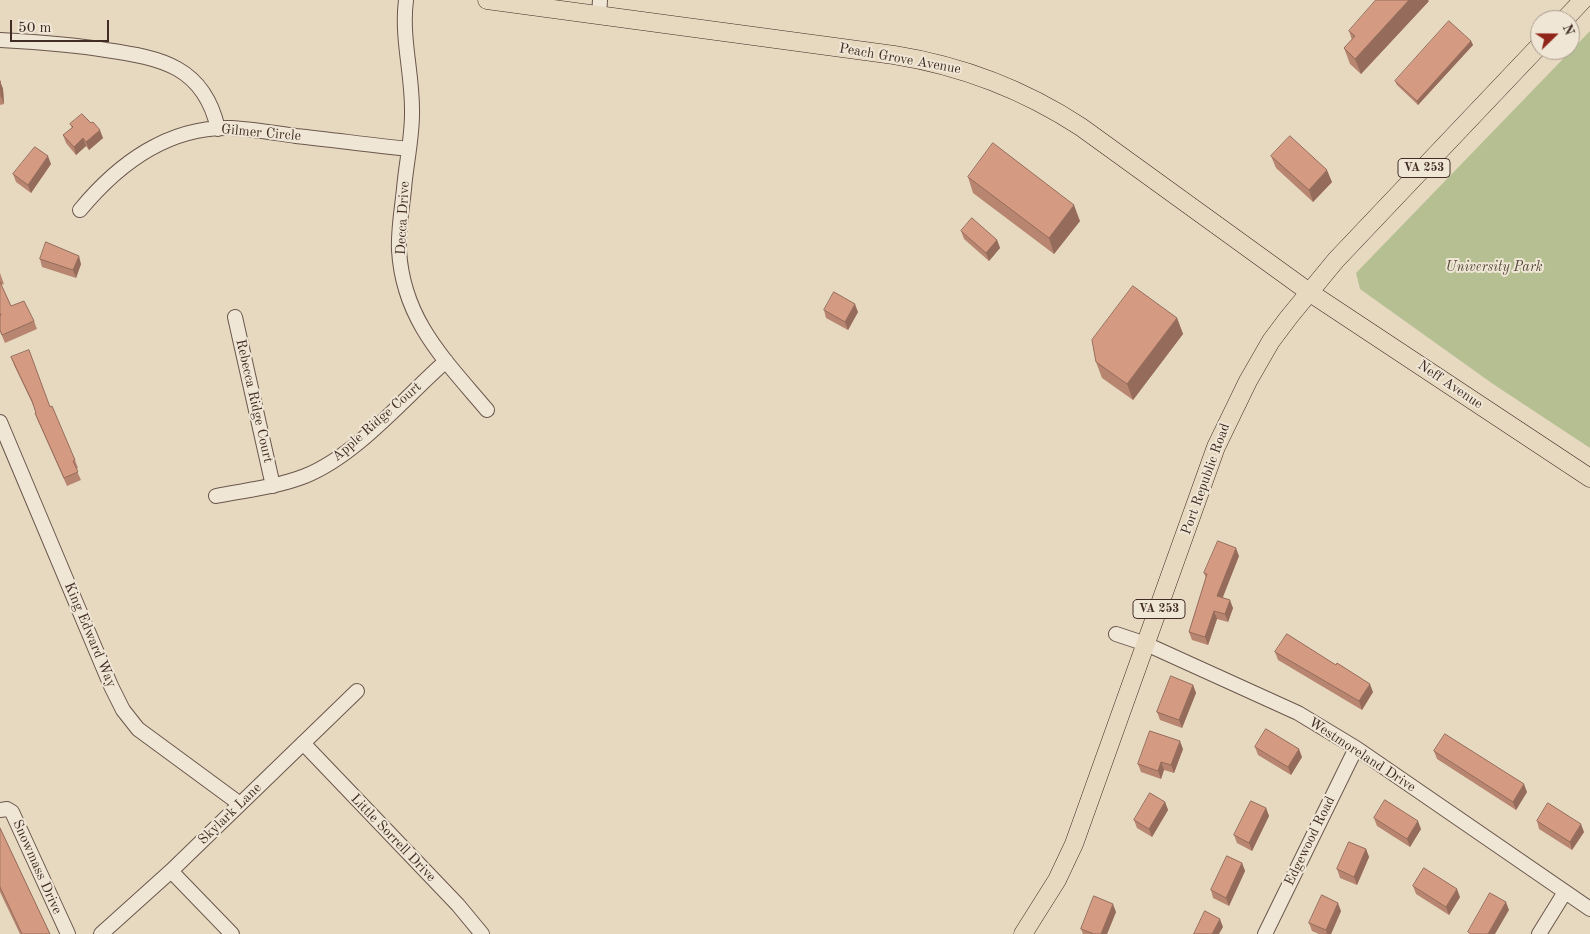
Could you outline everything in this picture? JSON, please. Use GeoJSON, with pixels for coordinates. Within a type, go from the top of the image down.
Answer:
{"type":"FeatureCollection","features":[{"type":"Feature","properties":{"kind":"main road","name":"Peach Grove Avenue"},"geometry":{"type":"LineString","coordinates":[[487,0],[599,7],[943,64],[1001,83],[1031,96],[1081,127],[1309,292]]}},
{"type":"Feature","properties":{"kind":"main road"},"geometry":{"type":"LineString","coordinates":[[1574,10],[1583,0]]}},
{"type":"Feature","properties":{"kind":"main road","name":"Port Republic Road"},"geometry":{"type":"LineString","coordinates":[[1023,934],[1057,880],[1074,844],[1216,447],[1229,417],[1271,341],[1336,260],[1530,56]]}},
{"type":"Feature","properties":{"kind":"main road","name":"Neff Avenue"},"geometry":{"type":"LineString","coordinates":[[1309,292],[1590,478]]}},
{"type":"Feature","properties":{"kind":"street","name":"Decca Drive"},"geometry":{"type":"LineString","coordinates":[[406,0],[405,37],[412,108],[399,238],[402,271],[410,303],[418,323],[430,342],[487,410]]}},
{"type":"Feature","properties":{"kind":"street"},"geometry":{"type":"LineString","coordinates":[[0,40],[83,46],[148,56],[163,61],[183,72],[199,88],[211,107],[218,129]]}},
{"type":"Feature","properties":{"kind":"street","name":"Gilmer Circle"},"geometry":{"type":"LineString","coordinates":[[80,210],[98,188],[120,167],[138,155],[178,137],[218,129],[232,128],[409,149]]}},
{"type":"Feature","properties":{"kind":"street","name":"Rebecca Ridge Court"},"geometry":{"type":"LineString","coordinates":[[235,317],[274,486]]}},
{"type":"Feature","properties":{"kind":"street","name":"Apple Ridge Court"},"geometry":{"type":"LineString","coordinates":[[216,496],[274,486],[316,471],[346,452],[446,361]]}},
{"type":"Feature","properties":{"kind":"street","name":"King Edward Way"},"geometry":{"type":"LineString","coordinates":[[0,422],[111,686],[123,710],[146,737],[240,804]]}},
{"type":"Feature","properties":{"kind":"street","name":"Westmoreland Drive"},"geometry":{"type":"LineString","coordinates":[[1116,634],[1146,644],[1298,713],[1356,748],[1590,909]]}},
{"type":"Feature","properties":{"kind":"street","name":"Skylark Lane"},"geometry":{"type":"LineString","coordinates":[[101,934],[172,871],[357,691]]}},
{"type":"Feature","properties":{"kind":"street","name":"Little Sorrell Drive"},"geometry":{"type":"LineString","coordinates":[[303,743],[458,905],[482,934]]}},
{"type":"Feature","properties":{"kind":"street","name":"Edgewood Road"},"geometry":{"type":"LineString","coordinates":[[1265,934],[1356,748]]}},
{"type":"Feature","properties":{"kind":"street","name":"Snowmass Drive"},"geometry":{"type":"LineString","coordinates":[[0,810],[7,809],[12,812],[68,934]]}},
{"type":"Feature","properties":{"kind":"street"},"geometry":{"type":"LineString","coordinates":[[172,871],[232,934]]}},
{"type":"Feature","properties":{"kind":"street"},"geometry":{"type":"LineString","coordinates":[[1539,934],[1565,892]]}},
{"type":"Feature","properties":{"kind":"green space","name":"University Park"},"geometry":{"type":"Polygon","coordinates":[[[1590,31],[1590,448],[1493,384],[1360,289],[1356,273],[1562,60],[1580,60],[1580,41],[1590,31]]]}},
{"type":"Feature","properties":{"kind":"building"},"geometry":{"type":"Polygon","coordinates":[[[1376,0],[1409,0],[1355,59],[1344,48],[1355,36],[1349,31],[1376,0]]]}},
{"type":"Feature","properties":{"kind":"building"},"geometry":{"type":"Polygon","coordinates":[[[1449,21],[1471,41],[1417,101],[1395,81],[1449,21]]]}},
{"type":"Feature","properties":{"kind":"building"},"geometry":{"type":"Polygon","coordinates":[[[82,114],[100,130],[86,142],[83,138],[74,147],[63,135],[73,127],[70,124],[82,114]]]}},
{"type":"Feature","properties":{"kind":"building"},"geometry":{"type":"Polygon","coordinates":[[[1290,136],[1327,170],[1309,190],[1271,156],[1290,136]]]}},
{"type":"Feature","properties":{"kind":"building"},"geometry":{"type":"Polygon","coordinates":[[[993,143],[1074,205],[1049,238],[968,177],[993,143]]]}},
{"type":"Feature","properties":{"kind":"building"},"geometry":{"type":"Polygon","coordinates":[[[35,147],[48,156],[28,185],[13,174],[35,147]]]}},
{"type":"Feature","properties":{"kind":"building"},"geometry":{"type":"Polygon","coordinates":[[[972,218],[997,240],[986,253],[961,231],[972,218]]]}},
{"type":"Feature","properties":{"kind":"building"},"geometry":{"type":"Polygon","coordinates":[[[46,242],[79,256],[73,270],[40,259],[46,242]]]}},
{"type":"Feature","properties":{"kind":"building"},"geometry":{"type":"Polygon","coordinates":[[[0,282],[11,306],[24,301],[34,321],[2,335],[0,330],[0,282]]]}},
{"type":"Feature","properties":{"kind":"building"},"geometry":{"type":"Polygon","coordinates":[[[1133,286],[1177,318],[1127,384],[1096,362],[1092,340],[1133,286]]]}},
{"type":"Feature","properties":{"kind":"building"},"geometry":{"type":"Polygon","coordinates":[[[834,292],[855,304],[845,322],[824,310],[834,292]]]}},
{"type":"Feature","properties":{"kind":"building"},"geometry":{"type":"Polygon","coordinates":[[[29,350],[50,407],[52,406],[75,460],[73,461],[78,472],[64,478],[35,413],[32,401],[11,357],[29,350]]]}},
{"type":"Feature","properties":{"kind":"building"},"geometry":{"type":"Polygon","coordinates":[[[1218,541],[1236,548],[1217,596],[1230,600],[1225,614],[1214,611],[1205,637],[1189,632],[1207,574],[1204,573],[1218,541]]]}},
{"type":"Feature","properties":{"kind":"building"},"geometry":{"type":"Polygon","coordinates":[[[1287,634],[1370,684],[1359,701],[1275,652],[1287,634]]]}},
{"type":"Feature","properties":{"kind":"building"},"geometry":{"type":"Polygon","coordinates":[[[1171,676],[1193,685],[1179,720],[1157,712],[1171,676]]]}},
{"type":"Feature","properties":{"kind":"building"},"geometry":{"type":"Polygon","coordinates":[[[1266,729],[1299,749],[1288,767],[1255,747],[1266,729]]]}},
{"type":"Feature","properties":{"kind":"building"},"geometry":{"type":"Polygon","coordinates":[[[1150,731],[1180,741],[1171,765],[1161,762],[1158,771],[1138,764],[1150,731]]]}},
{"type":"Feature","properties":{"kind":"building"},"geometry":{"type":"Polygon","coordinates":[[[1445,734],[1524,784],[1513,802],[1434,751],[1445,734]]]}},
{"type":"Feature","properties":{"kind":"building"},"geometry":{"type":"Polygon","coordinates":[[[1150,793],[1165,802],[1149,829],[1134,820],[1150,793]]]}},
{"type":"Feature","properties":{"kind":"building"},"geometry":{"type":"Polygon","coordinates":[[[1385,800],[1418,821],[1407,839],[1374,818],[1385,800]]]}},
{"type":"Feature","properties":{"kind":"building"},"geometry":{"type":"Polygon","coordinates":[[[1251,801],[1266,808],[1249,843],[1234,835],[1251,801]]]}},
{"type":"Feature","properties":{"kind":"building"},"geometry":{"type":"Polygon","coordinates":[[[1548,803],[1581,824],[1570,842],[1537,821],[1548,803]]]}},
{"type":"Feature","properties":{"kind":"building"},"geometry":{"type":"Polygon","coordinates":[[[0,828],[50,934],[22,934],[0,887],[0,828]]]}},
{"type":"Feature","properties":{"kind":"building"},"geometry":{"type":"Polygon","coordinates":[[[1349,842],[1366,849],[1354,877],[1337,869],[1349,842]]]}},
{"type":"Feature","properties":{"kind":"building"},"geometry":{"type":"Polygon","coordinates":[[[1227,856],[1242,863],[1226,898],[1211,890],[1227,856]]]}},
{"type":"Feature","properties":{"kind":"building"},"geometry":{"type":"Polygon","coordinates":[[[1424,868],[1457,889],[1446,907],[1413,886],[1424,868]]]}},
{"type":"Feature","properties":{"kind":"building"},"geometry":{"type":"Polygon","coordinates":[[[1490,893],[1506,902],[1488,934],[1471,934],[1468,932],[1490,893]]]}},
{"type":"Feature","properties":{"kind":"building"},"geometry":{"type":"Polygon","coordinates":[[[1322,895],[1338,903],[1326,930],[1309,923],[1322,895]]]}},
{"type":"Feature","properties":{"kind":"building"},"geometry":{"type":"Polygon","coordinates":[[[1094,896],[1113,904],[1101,934],[1094,934],[1081,929],[1094,896]]]}},
{"type":"Feature","properties":{"kind":"building"},"geometry":{"type":"Polygon","coordinates":[[[1205,911],[1220,919],[1212,934],[1194,934],[1205,911]]]}}]}
